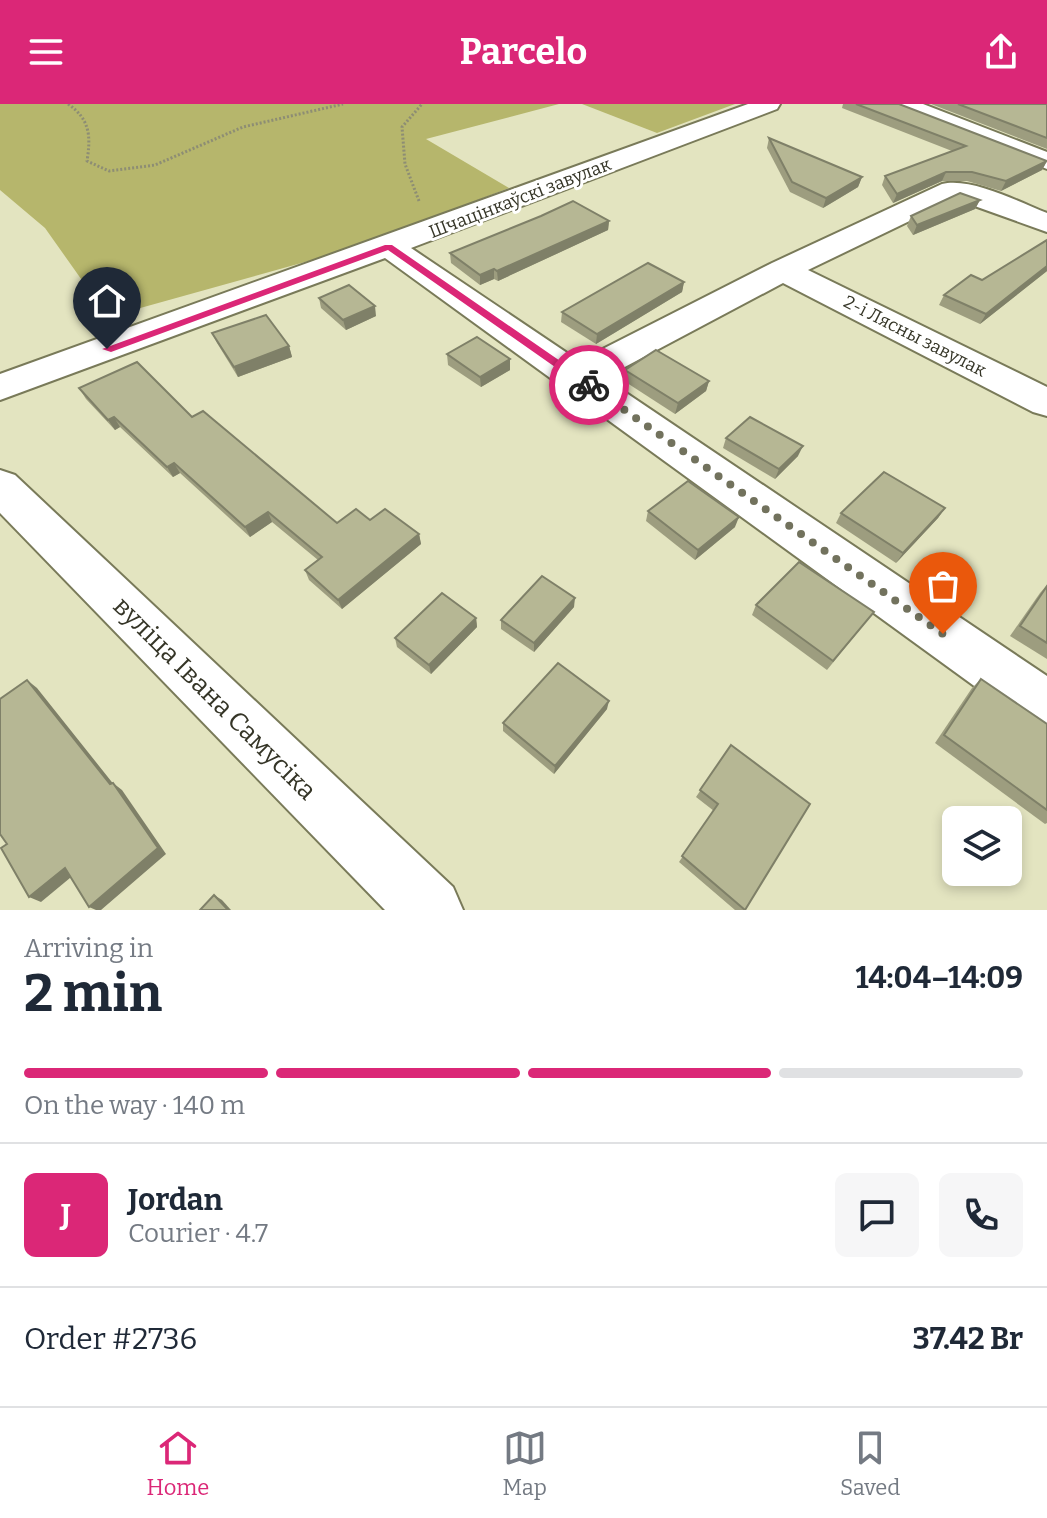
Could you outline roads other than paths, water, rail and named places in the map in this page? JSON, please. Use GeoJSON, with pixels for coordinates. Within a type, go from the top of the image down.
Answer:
{"type":"FeatureCollection","features":[{"type":"Feature","properties":{"kind":"street","name":"Шчацінкаўскі завулак"},"geometry":{"type":"LineString","coordinates":[[0,388],[389,247],[769,104]]}},
{"type":"Feature","properties":{"kind":"street"},"geometry":{"type":"LineString","coordinates":[[902,104],[1047,161]]}},
{"type":"Feature","properties":{"kind":"street"},"geometry":{"type":"LineString","coordinates":[[577,377],[783,270],[952,190],[986,198],[1047,223]]}},
{"type":"Feature","properties":{"kind":"street"},"geometry":{"type":"LineString","coordinates":[[1019,211],[1047,196]]}},
{"type":"Feature","properties":{"kind":"street"},"geometry":{"type":"LineString","coordinates":[[389,247],[1047,707]]}},
{"type":"Feature","properties":{"kind":"street","name":"2-і Лясны завулак"},"geometry":{"type":"LineString","coordinates":[[783,270],[1047,403]]}},
{"type":"Feature","properties":{"kind":"street","name":"вуліца Івана Самусіка"},"geometry":{"type":"LineString","coordinates":[[0,486],[430,910]]}}]}
